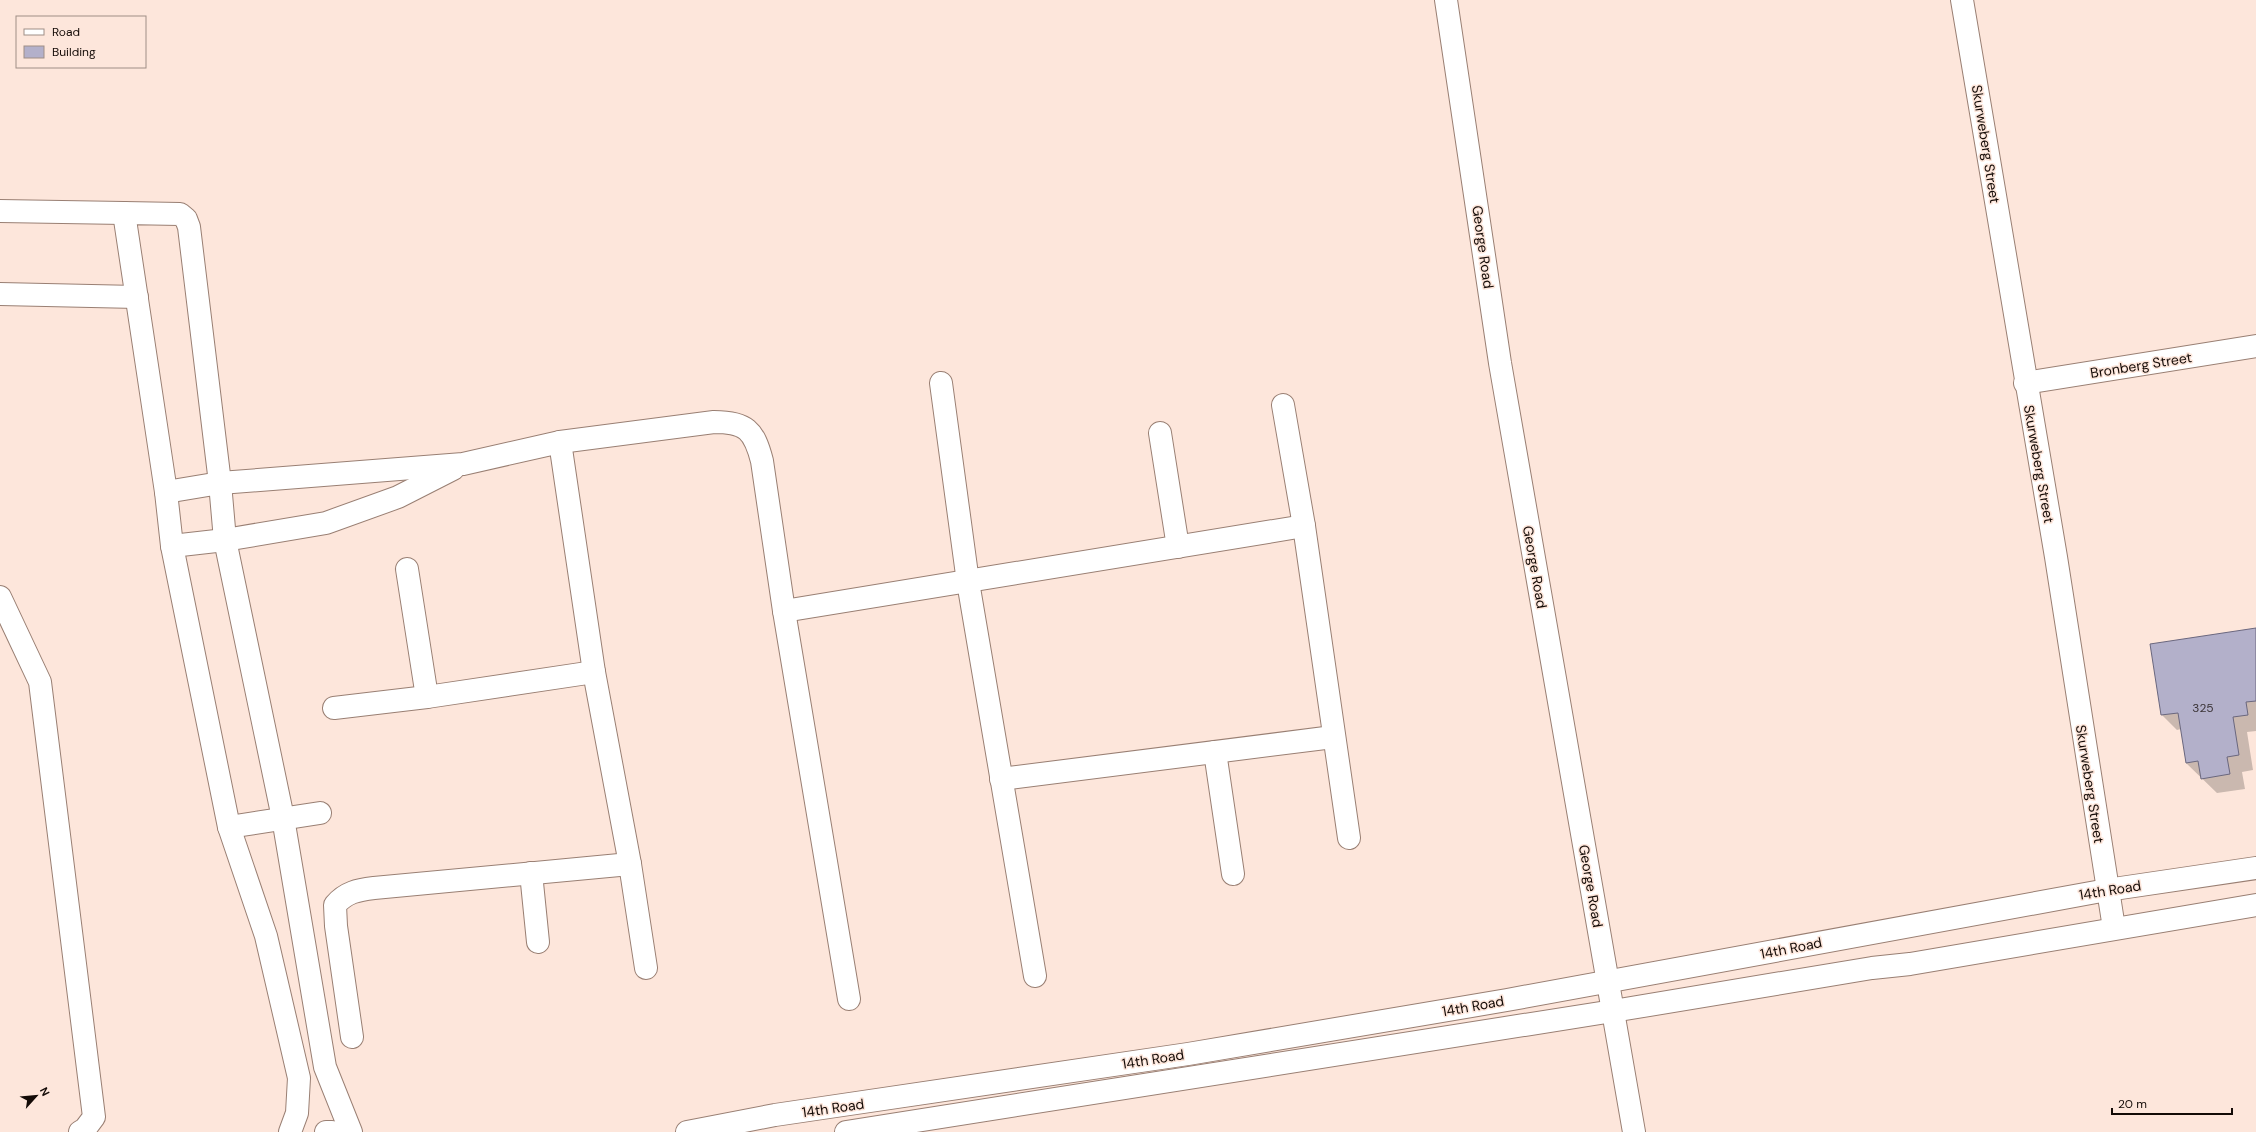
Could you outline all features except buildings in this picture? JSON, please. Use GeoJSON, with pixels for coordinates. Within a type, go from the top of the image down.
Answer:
{"type":"FeatureCollection","features":[{"type":"Feature","properties":{"kind":"street","name":"George Road"},"geometry":{"type":"LineString","coordinates":[[1446,0],[1500,363],[1634,1132]]}},
{"type":"Feature","properties":{"kind":"street","name":"Skurweberg Street"},"geometry":{"type":"LineString","coordinates":[[1962,0],[2025,383],[2056,557],[2114,928]]}},
{"type":"Feature","properties":{"kind":"street"},"geometry":{"type":"LineString","coordinates":[[0,211],[180,214],[186,220],[192,247],[220,483],[225,540],[284,818],[325,1067],[351,1132]]}},
{"type":"Feature","properties":{"kind":"street"},"geometry":{"type":"LineString","coordinates":[[124,213],[166,492],[172,546],[230,827],[266,936],[298,1078],[297,1113],[290,1132]]}},
{"type":"Feature","properties":{"kind":"street"},"geometry":{"type":"LineString","coordinates":[[0,294],[137,297]]}},
{"type":"Feature","properties":{"kind":"street","name":"Bronberg Street"},"geometry":{"type":"LineString","coordinates":[[2025,383],[2256,346]]}},
{"type":"Feature","properties":{"kind":"street"},"geometry":{"type":"LineString","coordinates":[[941,383],[968,582],[1035,976]]}},
{"type":"Feature","properties":{"kind":"street"},"geometry":{"type":"LineString","coordinates":[[1283,405],[1304,526],[1333,737],[1349,838]]}},
{"type":"Feature","properties":{"kind":"street"},"geometry":{"type":"LineString","coordinates":[[166,492],[220,483],[463,464],[560,442],[714,422],[732,422],[743,427],[758,447],[762,462],[784,611],[849,999]]}},
{"type":"Feature","properties":{"kind":"street"},"geometry":{"type":"LineString","coordinates":[[1160,433],[1178,547]]}},
{"type":"Feature","properties":{"kind":"street"},"geometry":{"type":"LineString","coordinates":[[560,442],[594,672],[630,864],[646,968]]}},
{"type":"Feature","properties":{"kind":"street"},"geometry":{"type":"LineString","coordinates":[[172,546],[225,540],[326,523],[398,497],[463,464]]}},
{"type":"Feature","properties":{"kind":"street"},"geometry":{"type":"LineString","coordinates":[[784,611],[1304,526]]}},
{"type":"Feature","properties":{"kind":"street"},"geometry":{"type":"LineString","coordinates":[[407,569],[427,697]]}},
{"type":"Feature","properties":{"kind":"street"},"geometry":{"type":"LineString","coordinates":[[0,597],[40,682],[94,1117],[86,1129],[80,1132]]}},
{"type":"Feature","properties":{"kind":"street"},"geometry":{"type":"LineString","coordinates":[[334,708],[427,697],[594,672]]}},
{"type":"Feature","properties":{"kind":"street"},"geometry":{"type":"LineString","coordinates":[[1001,779],[1333,737]]}},
{"type":"Feature","properties":{"kind":"street"},"geometry":{"type":"LineString","coordinates":[[1215,752],[1233,874]]}},
{"type":"Feature","properties":{"kind":"street"},"geometry":{"type":"LineString","coordinates":[[230,827],[320,813]]}},
{"type":"Feature","properties":{"kind":"street"},"geometry":{"type":"LineString","coordinates":[[352,1037],[336,926],[335,905],[342,897],[356,890],[630,864]]}},
{"type":"Feature","properties":{"kind":"street","name":"14th Road"},"geometry":{"type":"LineString","coordinates":[[688,1132],[776,1116],[1188,1054],[1608,983],[2107,890],[2256,868]]}},
{"type":"Feature","properties":{"kind":"street"},"geometry":{"type":"LineString","coordinates":[[531,873],[538,942]]}},
{"type":"Feature","properties":{"kind":"street","name":"14th Road"},"geometry":{"type":"LineString","coordinates":[[846,1132],[1613,1011],[1872,968],[1910,964],[2256,905]]}},
{"type":"Feature","properties":{"kind":"street"},"geometry":{"type":"LineString","coordinates":[[326,1132],[332,1132]]}}]}
